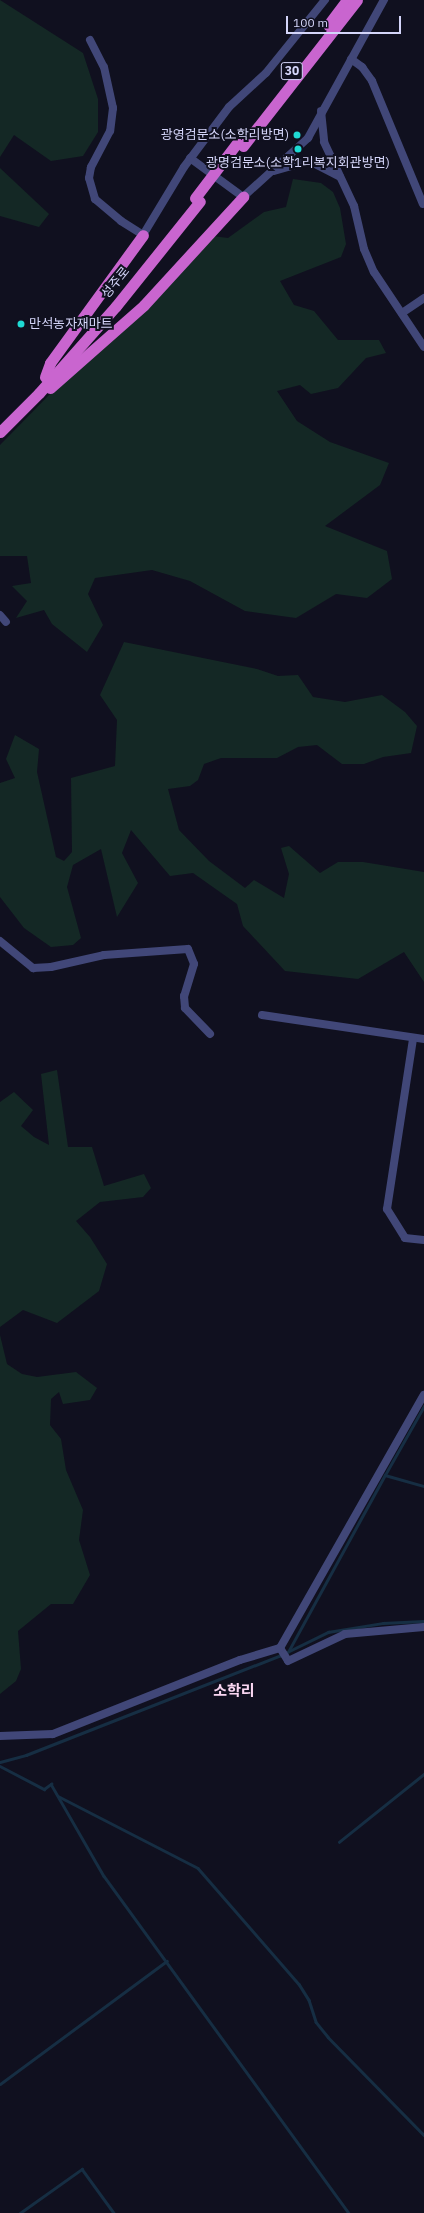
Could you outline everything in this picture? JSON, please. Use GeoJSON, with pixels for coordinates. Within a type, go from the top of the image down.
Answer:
{"type":"FeatureCollection","features":[{"type":"Feature","properties":{"kind":"highway","name":"30"},"geometry":{"type":"LineString","coordinates":[[198,199],[347,0]]}},
{"type":"Feature","properties":{"kind":"highway","name":"30"},"geometry":{"type":"LineString","coordinates":[[240,144],[357,0]]}},
{"type":"Feature","properties":{"kind":"highway"},"geometry":{"type":"LineString","coordinates":[[347,13],[366,0]]}},
{"type":"Feature","properties":{"kind":"highway"},"geometry":{"type":"LineString","coordinates":[[39,393],[52,387],[128,321],[179,270],[243,197]]}},
{"type":"Feature","properties":{"kind":"highway","name":"성주로"},"geometry":{"type":"LineString","coordinates":[[0,424],[45,377],[94,322],[198,199]]}},
{"type":"Feature","properties":{"kind":"highway","name":"성주로"},"geometry":{"type":"LineString","coordinates":[[0,432],[39,393],[116,306],[198,199]]}},
{"type":"Feature","properties":{"kind":"highway"},"geometry":{"type":"LineString","coordinates":[[45,377],[50,363],[143,235]]}},
{"type":"Feature","properties":{"kind":"street"},"geometry":{"type":"LineString","coordinates":[[90,40],[104,67],[113,108],[110,131],[91,167],[89,178],[95,199],[121,221],[143,235],[190,158],[229,107],[266,73],[325,0]]}},
{"type":"Feature","properties":{"kind":"street"},"geometry":{"type":"LineString","coordinates":[[190,158],[243,197],[308,138],[321,111],[384,0]]}},
{"type":"Feature","properties":{"kind":"street"},"geometry":{"type":"LineString","coordinates":[[351,59],[362,67],[372,81],[423,204]]}},
{"type":"Feature","properties":{"kind":"street"},"geometry":{"type":"LineString","coordinates":[[321,111],[324,142],[354,206],[364,249],[374,272],[424,346]]}},
{"type":"Feature","properties":{"kind":"street"},"geometry":{"type":"LineString","coordinates":[[270,172],[305,162],[313,163],[340,177]]}},
{"type":"Feature","properties":{"kind":"street"},"geometry":{"type":"LineString","coordinates":[[402,313],[424,298]]}},
{"type":"Feature","properties":{"kind":"street"},"geometry":{"type":"LineString","coordinates":[[0,615],[6,622]]}},
{"type":"Feature","properties":{"kind":"street"},"geometry":{"type":"LineString","coordinates":[[0,941],[34,968],[51,967],[104,955],[188,949],[194,964],[184,996],[185,1008],[210,1034]]}},
{"type":"Feature","properties":{"kind":"street"},"geometry":{"type":"LineString","coordinates":[[262,1015],[424,1040]]}},
{"type":"Feature","properties":{"kind":"street"},"geometry":{"type":"LineString","coordinates":[[413,1039],[387,1209],[405,1238],[424,1240]]}},
{"type":"Feature","properties":{"kind":"street"},"geometry":{"type":"LineString","coordinates":[[0,1736],[53,1734],[240,1660],[280,1648],[424,1395]]}},
{"type":"Feature","properties":{"kind":"street"},"geometry":{"type":"LineString","coordinates":[[280,1648],[288,1660],[345,1634],[424,1627]]}},
{"type":"Feature","properties":{"kind":"green space"},"geometry":{"type":"Polygon","coordinates":[[[0,0],[83,53],[98,99],[98,132],[83,156],[51,161],[14,135],[0,157],[0,0]]]}},
{"type":"Feature","properties":{"kind":"green space"},"geometry":{"type":"Polygon","coordinates":[[[0,168],[49,214],[39,227],[0,216],[0,168]]]}},
{"type":"Feature","properties":{"kind":"green space"},"geometry":{"type":"Polygon","coordinates":[[[293,179],[321,183],[333,192],[340,208],[346,244],[341,257],[280,281],[294,305],[314,311],[338,340],[379,340],[386,353],[366,358],[338,388],[311,394],[300,385],[277,391],[297,421],[330,442],[389,463],[380,485],[325,526],[387,551],[392,579],[367,598],[336,594],[296,618],[245,611],[190,581],[152,570],[95,578],[88,594],[103,625],[87,652],[52,624],[44,610],[16,618],[27,601],[12,586],[31,583],[27,556],[0,556],[0,445],[99,344],[212,236],[228,238],[264,212],[286,207],[293,179]]]}},
{"type":"Feature","properties":{"kind":"green space"},"geometry":{"type":"Polygon","coordinates":[[[124,642],[257,669],[278,676],[298,675],[313,697],[345,702],[382,695],[405,712],[417,726],[411,753],[383,757],[364,764],[342,764],[317,745],[298,747],[277,758],[221,758],[204,764],[198,780],[190,786],[168,789],[179,830],[209,861],[245,888],[254,880],[284,898],[289,874],[281,848],[289,846],[320,873],[338,862],[363,862],[424,872],[424,982],[404,952],[358,979],[285,971],[243,926],[237,904],[193,873],[170,876],[131,830],[122,853],[138,883],[117,917],[101,849],[73,865],[67,887],[81,938],[73,945],[51,947],[24,928],[0,897],[0,783],[15,778],[6,759],[15,735],[39,749],[37,772],[56,857],[64,861],[72,852],[71,778],[115,766],[117,720],[100,695],[124,642]]]}},
{"type":"Feature","properties":{"kind":"green space"},"geometry":{"type":"Polygon","coordinates":[[[57,1070],[68,1147],[92,1147],[104,1186],[144,1174],[151,1188],[143,1197],[100,1202],[76,1221],[90,1237],[107,1264],[99,1291],[57,1323],[23,1310],[0,1327],[0,1102],[14,1092],[33,1110],[21,1126],[34,1137],[49,1145],[41,1074],[57,1070]]]}},
{"type":"Feature","properties":{"kind":"green space"},"geometry":{"type":"Polygon","coordinates":[[[0,1335],[7,1364],[22,1374],[37,1377],[76,1372],[97,1388],[90,1400],[63,1404],[59,1392],[51,1399],[50,1425],[61,1439],[66,1470],[83,1510],[79,1540],[90,1575],[73,1604],[51,1604],[18,1631],[21,1669],[16,1681],[0,1694],[0,1335]]]}},
{"type":"Feature","properties":{"kind":"waterway"},"geometry":{"type":"LineString","coordinates":[[385,1475],[424,1406]]}},
{"type":"Feature","properties":{"kind":"waterway"},"geometry":{"type":"LineString","coordinates":[[288,1652],[385,1475],[424,1486]]}},
{"type":"Feature","properties":{"kind":"waterway"},"geometry":{"type":"LineString","coordinates":[[0,1762],[26,1755],[279,1656],[328,1632],[383,1623],[424,1621]]}},
{"type":"Feature","properties":{"kind":"waterway"},"geometry":{"type":"LineString","coordinates":[[0,1766],[44,1789],[51,1784],[104,1876],[349,2213]]}},
{"type":"Feature","properties":{"kind":"waterway"},"geometry":{"type":"LineString","coordinates":[[339,1842],[424,1774]]}},
{"type":"Feature","properties":{"kind":"waterway"},"geometry":{"type":"LineString","coordinates":[[58,1796],[198,1868],[299,1984],[309,2000],[316,2022],[328,2037],[424,2135]]}},
{"type":"Feature","properties":{"kind":"waterway"},"geometry":{"type":"LineString","coordinates":[[0,2084],[167,1961]]}},
{"type":"Feature","properties":{"kind":"waterway"},"geometry":{"type":"LineString","coordinates":[[20,2213],[82,2169],[114,2213]]}},
{"type":"Feature","properties":{"kind":"place","name":"광영검문소(소학리방면)"},"geometry":{"type":"Point","coordinates":[297,135]}},
{"type":"Feature","properties":{"kind":"place","name":"광명검문소(소학1리복지회관방면)"},"geometry":{"type":"Point","coordinates":[298,149]}},
{"type":"Feature","properties":{"kind":"place","name":"만석농자재마트"},"geometry":{"type":"Point","coordinates":[21,324]}},
{"type":"Feature","properties":{"kind":"district","name":"소학리"},"geometry":{"type":"Point","coordinates":[234,1691]}}]}
